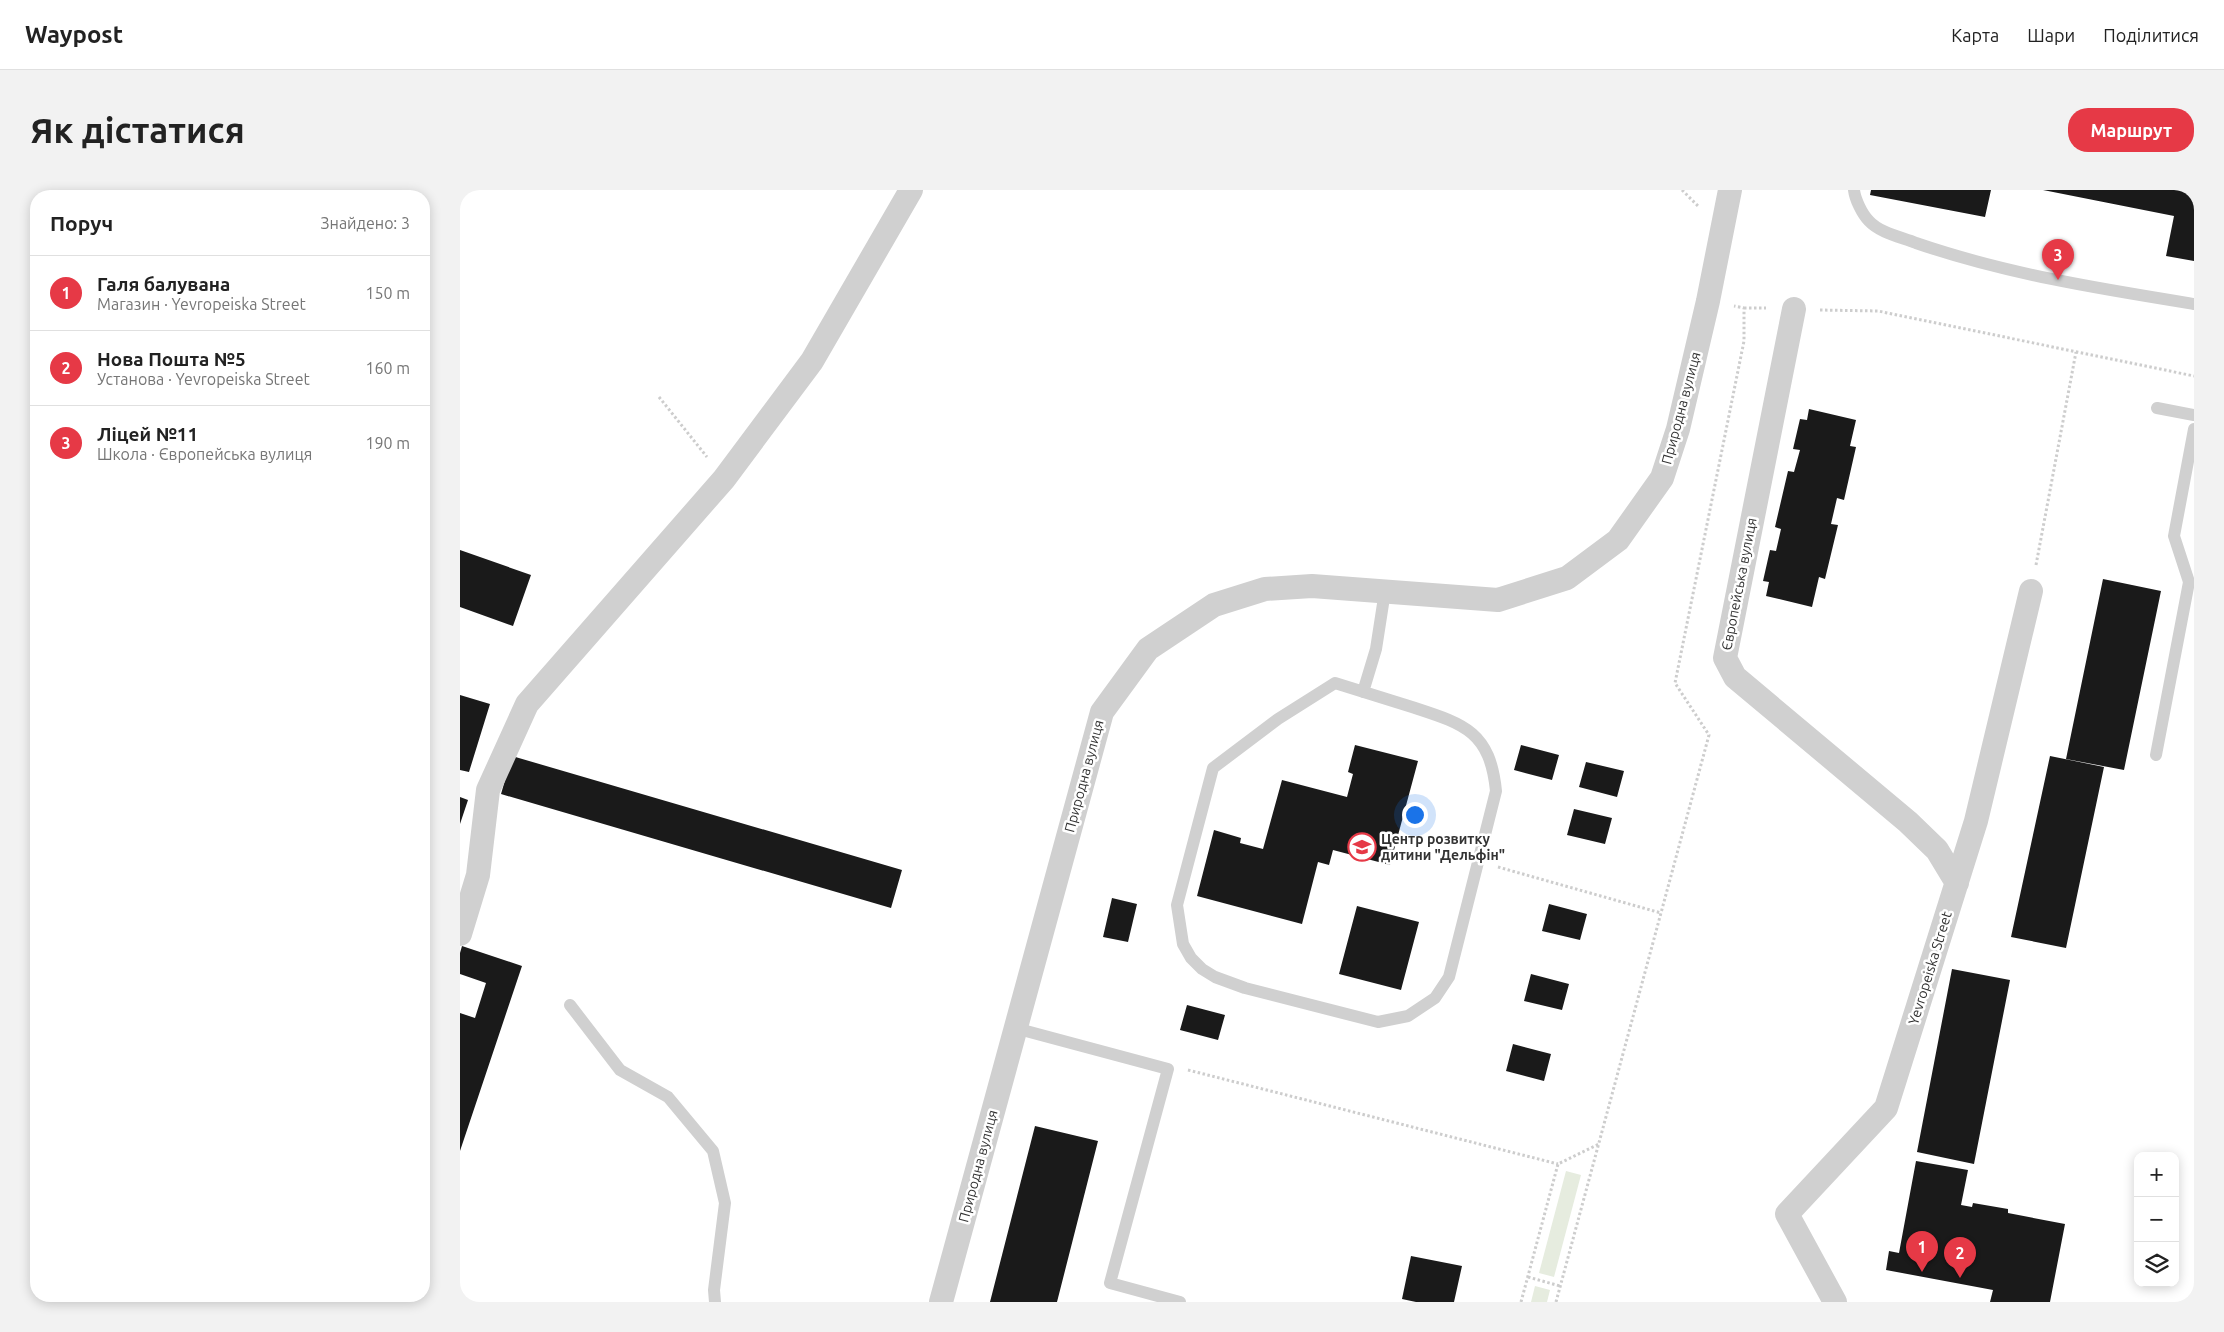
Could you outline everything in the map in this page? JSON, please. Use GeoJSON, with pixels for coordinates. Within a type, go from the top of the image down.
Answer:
{"type":"FeatureCollection","features":[{"type":"Feature","properties":{"kind":"street"},"geometry":{"type":"LineString","coordinates":[[460,934],[478,875],[488,790],[527,704],[724,479],[812,361],[911,190]]}},
{"type":"Feature","properties":{"kind":"street","name":"Природна вулиця"},"geometry":{"type":"LineString","coordinates":[[940,1302],[1102,712],[1148,649],[1214,605],[1265,589],[1312,586],[1498,600],[1567,578],[1618,540],[1662,478],[1678,429],[1708,301],[1730,190]]}},
{"type":"Feature","properties":{"kind":"street","name":"Європейська вулиця"},"geometry":{"type":"LineString","coordinates":[[1794,309],[1725,658],[1735,678],[1908,822],[1937,850],[1957,883]]}},
{"type":"Feature","properties":{"kind":"street","name":"Yevropeiska Street"},"geometry":{"type":"LineString","coordinates":[[1836,1302],[1788,1214],[1886,1108],[1976,821],[2031,590]]}},
{"type":"Feature","properties":{"kind":"lane"},"geometry":{"type":"LineString","coordinates":[[1854,190],[1855,196],[1868,220],[1884,231],[1944,252],[2043,278],[2194,304]]}},
{"type":"Feature","properties":{"kind":"lane"},"geometry":{"type":"LineString","coordinates":[[2157,408],[2194,416]]}},
{"type":"Feature","properties":{"kind":"lane"},"geometry":{"type":"LineString","coordinates":[[2156,755],[2189,582],[2174,536],[2194,429]]}},
{"type":"Feature","properties":{"kind":"lane"},"geometry":{"type":"LineString","coordinates":[[1363,692],[1376,649],[1385,591]]}},
{"type":"Feature","properties":{"kind":"lane"},"geometry":{"type":"LineString","coordinates":[[1335,683],[1454,721],[1477,738],[1488,754],[1494,769],[1496,791],[1478,862],[1448,977],[1435,998],[1408,1016],[1378,1022],[1245,988],[1215,977],[1202,969],[1191,958],[1181,938],[1176,905],[1213,768],[1278,719],[1335,683]]}},
{"type":"Feature","properties":{"kind":"lane"},"geometry":{"type":"LineString","coordinates":[[570,1005],[620,1070],[668,1097],[713,1150],[725,1203],[714,1290],[715,1302]]}},
{"type":"Feature","properties":{"kind":"lane"},"geometry":{"type":"LineString","coordinates":[[1015,1028],[1168,1068],[1110,1283],[1180,1302]]}},
{"type":"Feature","properties":{"kind":"path"},"geometry":{"type":"LineString","coordinates":[[1708,301],[1744,308],[1878,311],[2194,376]]}},
{"type":"Feature","properties":{"kind":"path"},"geometry":{"type":"LineString","coordinates":[[1556,1302],[1709,736],[1675,682],[1744,341],[1744,308]]}},
{"type":"Feature","properties":{"kind":"path"},"geometry":{"type":"LineString","coordinates":[[2031,590],[2076,352]]}},
{"type":"Feature","properties":{"kind":"path"},"geometry":{"type":"LineString","coordinates":[[659,397],[724,479]]}},
{"type":"Feature","properties":{"kind":"path"},"geometry":{"type":"LineString","coordinates":[[1478,862],[1661,913]]}},
{"type":"Feature","properties":{"kind":"path"},"geometry":{"type":"LineString","coordinates":[[1168,1068],[1187,1070],[1558,1164],[1599,1144]]}},
{"type":"Feature","properties":{"kind":"path"},"geometry":{"type":"LineString","coordinates":[[1521,1302],[1558,1164]]}},
{"type":"Feature","properties":{"kind":"path"},"geometry":{"type":"LineString","coordinates":[[1528,1277],[1560,1286]]}},
{"type":"Feature","properties":{"kind":"shaded area"},"geometry":{"type":"Polygon","coordinates":[[[1566,1171],[1581,1175],[1554,1277],[1539,1273],[1566,1171]]]}},
{"type":"Feature","properties":{"kind":"shaded area"},"geometry":{"type":"Polygon","coordinates":[[[1535,1286],[1550,1290],[1547,1302],[1531,1302],[1535,1286]]]}},
{"type":"Feature","properties":{"kind":"building"},"geometry":{"type":"Polygon","coordinates":[[[1871,190],[1991,190],[1985,217],[1870,195],[1871,190]]]}},
{"type":"Feature","properties":{"kind":"building"},"geometry":{"type":"Polygon","coordinates":[[[2043,190],[2194,190],[2194,261],[2166,256],[2174,216],[2043,190]]]}},
{"type":"Feature","properties":{"kind":"building"},"geometry":{"type":"Polygon","coordinates":[[[1809,409],[1856,420],[1850,446],[1856,447],[1844,500],[1837,498],[1831,524],[1838,525],[1825,579],[1819,577],[1812,607],[1766,596],[1769,582],[1763,581],[1770,550],[1776,551],[1781,529],[1775,527],[1788,471],[1794,472],[1800,450],[1793,449],[1800,419],[1807,420],[1809,409]]]}},
{"type":"Feature","properties":{"kind":"building"},"geometry":{"type":"Polygon","coordinates":[[[460,550],[531,575],[513,626],[460,607],[460,550]]]}},
{"type":"Feature","properties":{"kind":"building"},"geometry":{"type":"Polygon","coordinates":[[[2103,579],[2161,591],[2124,770],[2066,759],[2103,579]]]}},
{"type":"Feature","properties":{"kind":"building"},"geometry":{"type":"Polygon","coordinates":[[[460,695],[490,704],[469,772],[460,770],[460,695]]]}},
{"type":"Feature","properties":{"kind":"building"},"geometry":{"type":"Polygon","coordinates":[[[1355,745],[1418,761],[1390,865],[1333,850],[1329,865],[1318,862],[1302,924],[1197,896],[1214,830],[1241,838],[1240,843],[1263,849],[1282,780],[1347,797],[1353,774],[1348,772],[1355,745]]]}},
{"type":"Feature","properties":{"kind":"building"},"geometry":{"type":"Polygon","coordinates":[[[1521,745],[1559,755],[1552,780],[1514,770],[1521,745]]]}},
{"type":"Feature","properties":{"kind":"building"},"geometry":{"type":"Polygon","coordinates":[[[512,756],[902,870],[891,908],[501,794],[512,756]]]}},
{"type":"Feature","properties":{"kind":"building"},"geometry":{"type":"Polygon","coordinates":[[[2050,756],[2104,767],[2066,948],[2011,937],[2050,756]]]}},
{"type":"Feature","properties":{"kind":"building"},"geometry":{"type":"Polygon","coordinates":[[[1586,762],[1624,771],[1617,797],[1579,787],[1586,762]]]}},
{"type":"Feature","properties":{"kind":"building"},"geometry":{"type":"Polygon","coordinates":[[[460,797],[468,800],[460,824],[460,797]]]}},
{"type":"Feature","properties":{"kind":"building"},"geometry":{"type":"Polygon","coordinates":[[[1574,809],[1612,818],[1605,844],[1567,835],[1574,809]]]}},
{"type":"Feature","properties":{"kind":"building"},"geometry":{"type":"Polygon","coordinates":[[[1112,898],[1137,904],[1128,942],[1103,937],[1112,898]]]}},
{"type":"Feature","properties":{"kind":"building"},"geometry":{"type":"Polygon","coordinates":[[[1549,904],[1587,914],[1580,940],[1542,931],[1549,904]]]}},
{"type":"Feature","properties":{"kind":"building"},"geometry":{"type":"Polygon","coordinates":[[[1357,906],[1419,922],[1401,990],[1339,974],[1357,906]]]}},
{"type":"Feature","properties":{"kind":"building"},"geometry":{"type":"Polygon","coordinates":[[[462,946],[522,966],[460,1151],[460,1013],[475,1018],[486,983],[460,974],[462,946]]]}},
{"type":"Feature","properties":{"kind":"building"},"geometry":{"type":"Polygon","coordinates":[[[1952,969],[2010,980],[1974,1164],[1917,1152],[1952,969]]]}},
{"type":"Feature","properties":{"kind":"building"},"geometry":{"type":"Polygon","coordinates":[[[1531,974],[1569,984],[1562,1010],[1524,1001],[1531,974]]]}},
{"type":"Feature","properties":{"kind":"building"},"geometry":{"type":"Polygon","coordinates":[[[1187,1005],[1225,1015],[1218,1040],[1180,1030],[1187,1005]]]}},
{"type":"Feature","properties":{"kind":"building"},"geometry":{"type":"Polygon","coordinates":[[[1513,1044],[1551,1054],[1544,1081],[1506,1071],[1513,1044]]]}},
{"type":"Feature","properties":{"kind":"building"},"geometry":{"type":"Polygon","coordinates":[[[1035,1126],[1098,1141],[1057,1302],[990,1302],[1035,1126]]]}},
{"type":"Feature","properties":{"kind":"building"},"geometry":{"type":"Polygon","coordinates":[[[1916,1161],[1968,1170],[1961,1205],[1972,1207],[1973,1203],[2008,1209],[2008,1213],[2065,1224],[2050,1302],[1990,1302],[1993,1290],[1886,1270],[1889,1251],[1899,1253],[1916,1161]]]}},
{"type":"Feature","properties":{"kind":"building"},"geometry":{"type":"Polygon","coordinates":[[[1411,1256],[1462,1266],[1454,1302],[1416,1302],[1402,1299],[1411,1256]]]}},
{"type":"Feature","properties":{"kind":"place","name":"Ліцей №11"},"geometry":{"type":"Point","coordinates":[2058,280]}},
{"type":"Feature","properties":{"kind":"place","name":"Центр розвитку дитини \"Дельфін\""},"geometry":{"type":"Point","coordinates":[1362,847]}},
{"type":"Feature","properties":{"kind":"place","name":"Галя балувана"},"geometry":{"type":"Point","coordinates":[1922,1272]}},
{"type":"Feature","properties":{"kind":"place","name":"Нова Пошта №5"},"geometry":{"type":"Point","coordinates":[1960,1278]}}]}
